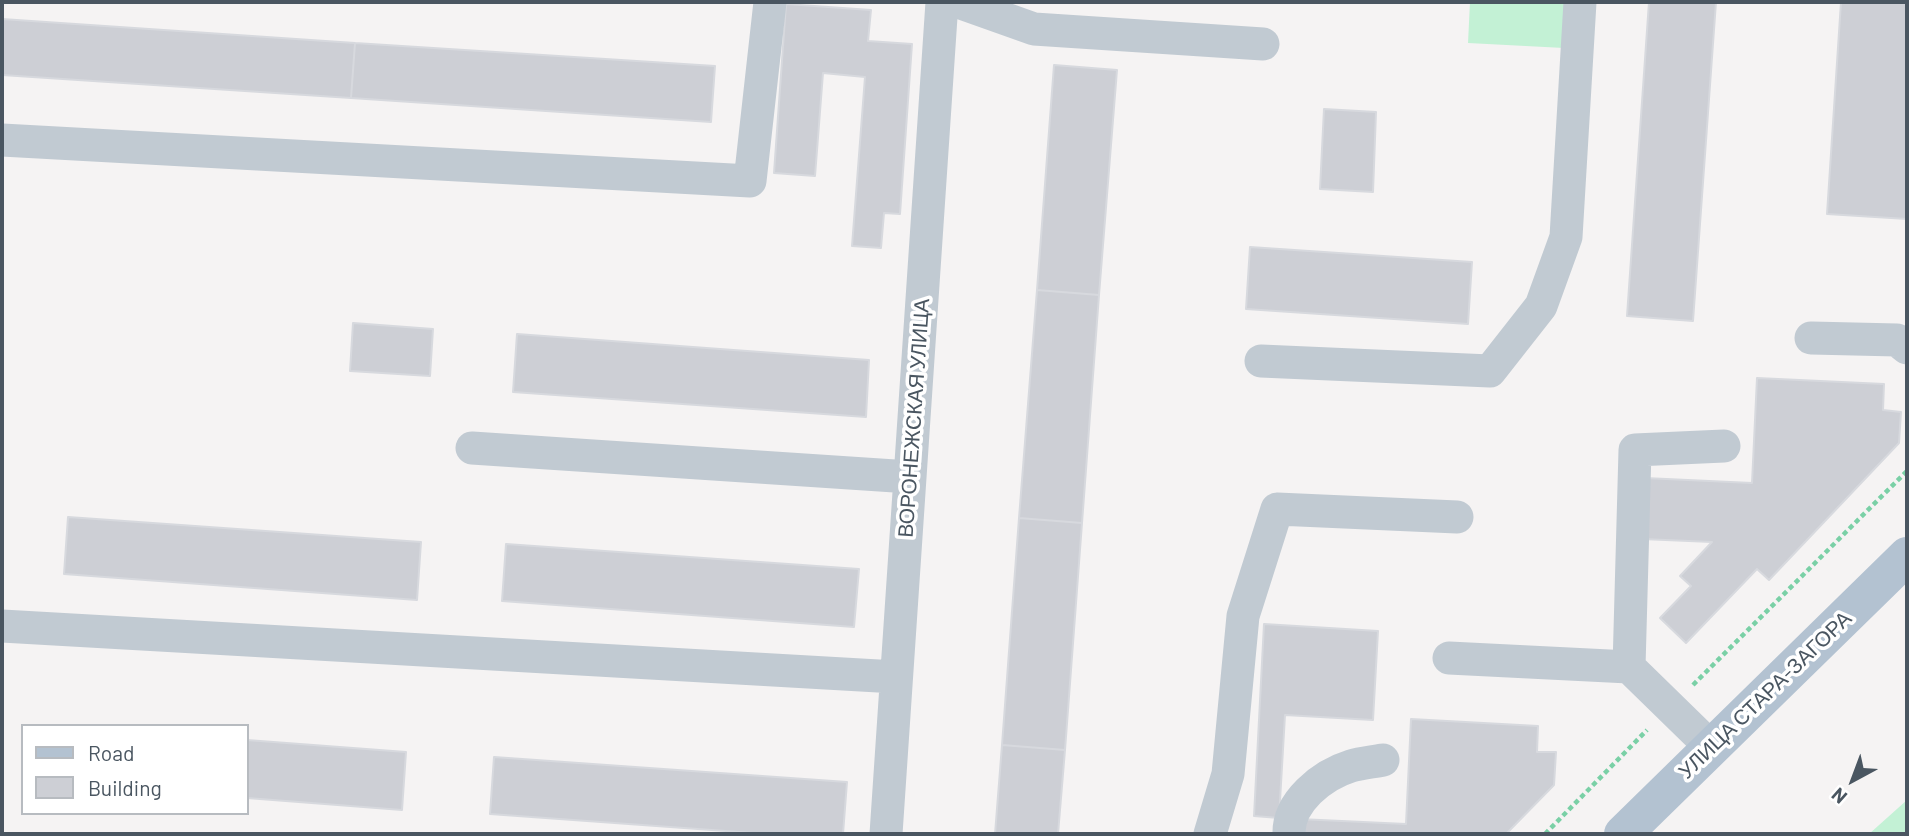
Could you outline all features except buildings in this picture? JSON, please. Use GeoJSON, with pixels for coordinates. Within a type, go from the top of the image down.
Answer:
{"type":"FeatureCollection","features":[{"type":"Feature","properties":{"kind":"main road","name":"УЛИЦА СТАРА-ЗАГОРА"},"geometry":{"type":"LineString","coordinates":[[1623,834],[1907,556]]}},
{"type":"Feature","properties":{"kind":"street"},"geometry":{"type":"LineString","coordinates":[[2,140],[750,181],[770,2]]}},
{"type":"Feature","properties":{"kind":"street","name":"ВОРОНЕЖСКАЯ УЛИЦА"},"geometry":{"type":"LineString","coordinates":[[886,834],[942,2]]}},
{"type":"Feature","properties":{"kind":"street"},"geometry":{"type":"LineString","coordinates":[[958,2],[1034,29],[1262,44]]}},
{"type":"Feature","properties":{"kind":"street"},"geometry":{"type":"LineString","coordinates":[[1261,361],[1490,371],[1541,306],[1566,237],[1580,2]]}},
{"type":"Feature","properties":{"kind":"street"},"geometry":{"type":"LineString","coordinates":[[1811,338],[1897,340],[1907,348]]}},
{"type":"Feature","properties":{"kind":"street"},"geometry":{"type":"LineString","coordinates":[[1629,667],[1635,450],[1724,446]]}},
{"type":"Feature","properties":{"kind":"street"},"geometry":{"type":"LineString","coordinates":[[472,448],[910,477]]}},
{"type":"Feature","properties":{"kind":"street"},"geometry":{"type":"LineString","coordinates":[[1210,834],[1228,774],[1243,616],[1277,509],[1457,517]]}},
{"type":"Feature","properties":{"kind":"street"},"geometry":{"type":"LineString","coordinates":[[2,626],[896,677]]}},
{"type":"Feature","properties":{"kind":"street"},"geometry":{"type":"LineString","coordinates":[[1449,658],[1629,667],[1712,748]]}},
{"type":"Feature","properties":{"kind":"street"},"geometry":{"type":"LineString","coordinates":[[1289,834],[1289,821],[1298,804],[1328,776],[1351,766],[1383,760]]}},
{"type":"Feature","properties":{"kind":"path"},"geometry":{"type":"LineString","coordinates":[[1545,834],[1907,471]]}},
{"type":"Feature","properties":{"kind":"green space"},"geometry":{"type":"Polygon","coordinates":[[[1470,2],[1566,2],[1564,48],[1468,43],[1470,2]]]}},
{"type":"Feature","properties":{"kind":"green space"},"geometry":{"type":"Polygon","coordinates":[[[1907,800],[1907,834],[1869,834],[1907,800]]]}}]}
